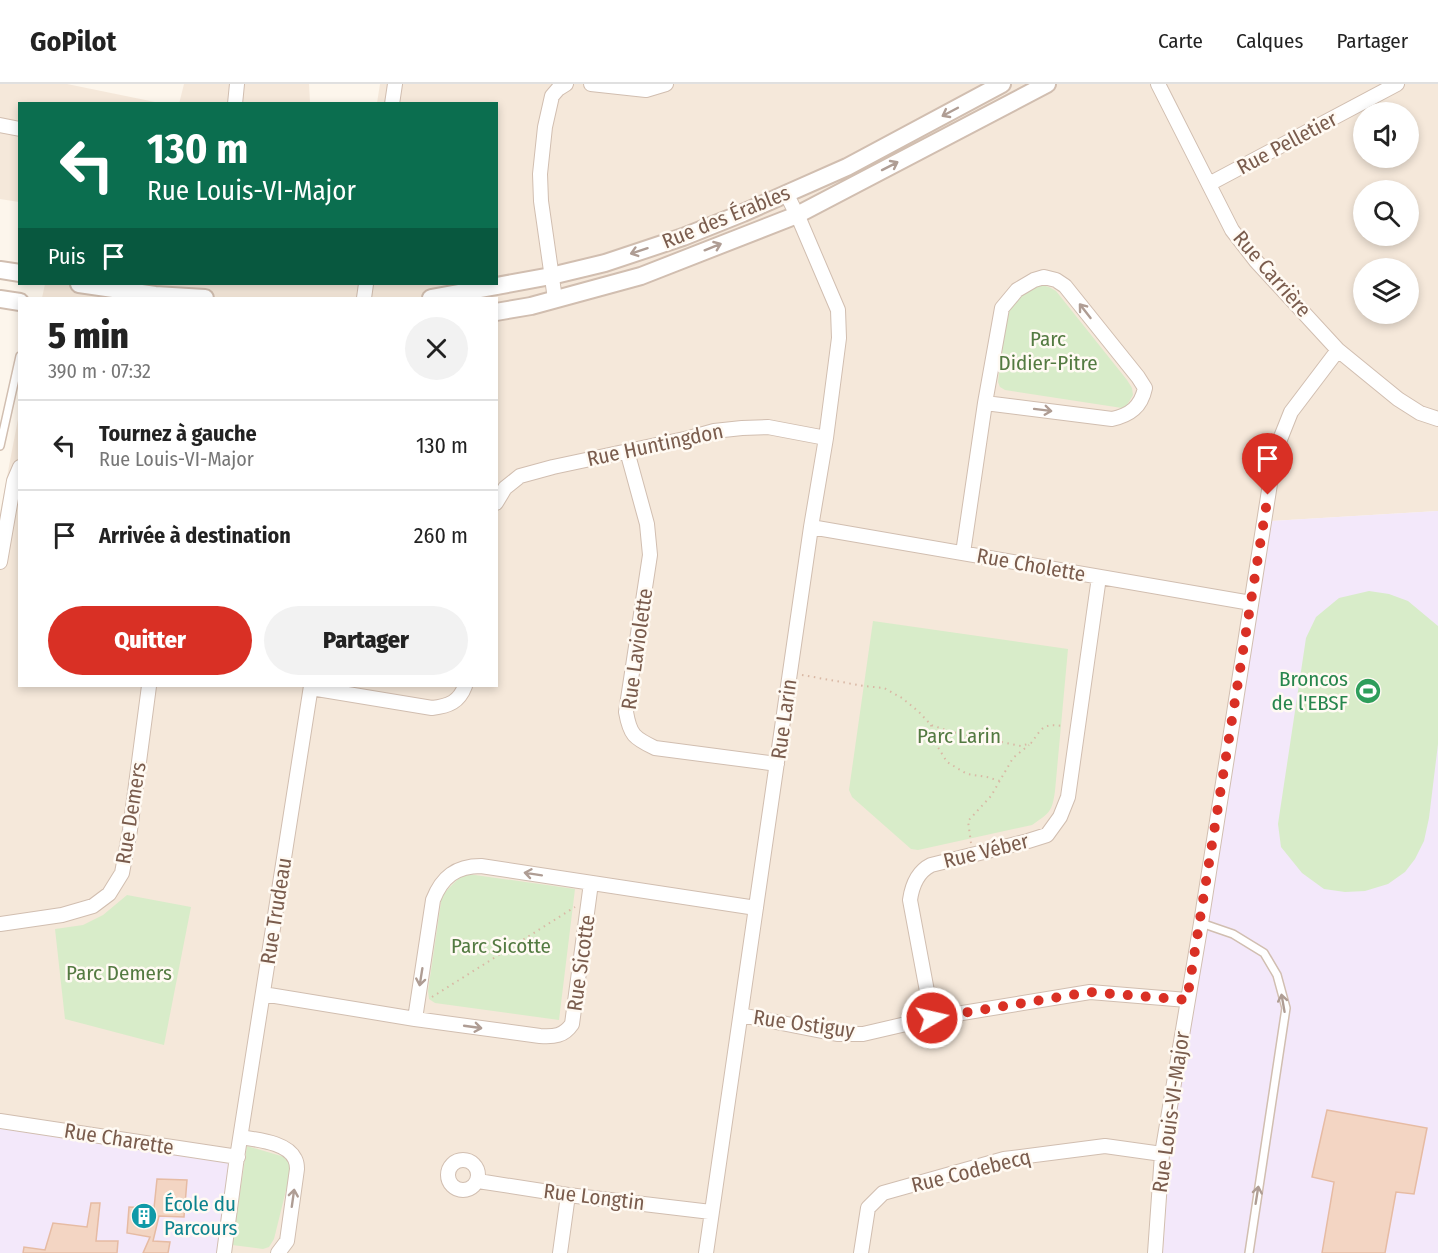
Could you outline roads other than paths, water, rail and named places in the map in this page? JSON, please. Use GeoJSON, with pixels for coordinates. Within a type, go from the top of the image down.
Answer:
{"type":"FeatureCollection","features":[{"type":"Feature","properties":{"kind":"street"},"geometry":{"type":"LineString","coordinates":[[235,102],[237,84]]}},
{"type":"Feature","properties":{"kind":"street"},"geometry":{"type":"LineString","coordinates":[[392,102],[395,84]]}},
{"type":"Feature","properties":{"kind":"street"},"geometry":{"type":"LineString","coordinates":[[591,84],[628,86],[646,90],[666,84]]}},
{"type":"Feature","properties":{"kind":"street","name":"Rue des Érables"},"geometry":{"type":"LineString","coordinates":[[436,297],[551,276],[604,263],[683,237],[846,167],[1002,84]]}},
{"type":"Feature","properties":{"kind":"street","name":"Rue des Érables"},"geometry":{"type":"LineString","coordinates":[[498,312],[531,306],[640,276],[796,214],[1047,84]]}},
{"type":"Feature","properties":{"kind":"street","name":"Rue Carrière"},"geometry":{"type":"LineString","coordinates":[[1158,84],[1233,230],[1256,261],[1338,350],[1398,399],[1420,413],[1438,419]]}},
{"type":"Feature","properties":{"kind":"street","name":"Rue Pelletier"},"geometry":{"type":"LineString","coordinates":[[1209,184],[1397,84]]}},
{"type":"Feature","properties":{"kind":"street"},"geometry":{"type":"LineString","coordinates":[[555,299],[541,201],[540,174],[549,107],[552,96],[562,85]]}},
{"type":"Feature","properties":{"kind":"street"},"geometry":{"type":"LineString","coordinates":[[0,125],[18,129]]}},
{"type":"Feature","properties":{"kind":"street","name":"Rue Larin"},"geometry":{"type":"LineString","coordinates":[[706,1253],[839,338],[838,310],[786,194]]}},
{"type":"Feature","properties":{"kind":"street"},"geometry":{"type":"LineString","coordinates":[[0,270],[18,273]]}},
{"type":"Feature","properties":{"kind":"street"},"geometry":{"type":"LineString","coordinates":[[963,554],[985,403],[1002,308],[1017,290],[1044,277],[1056,280],[1065,286],[1145,388],[1143,397],[1136,408],[1124,417],[1112,419],[985,403]]}},
{"type":"Feature","properties":{"kind":"street"},"geometry":{"type":"LineString","coordinates":[[86,285],[155,295],[188,297]]}},
{"type":"Feature","properties":{"kind":"street"},"geometry":{"type":"LineString","coordinates":[[0,299],[18,302]]}},
{"type":"Feature","properties":{"kind":"street","name":"Rue Louis-VI-Major"},"geometry":{"type":"LineString","coordinates":[[1155,1253],[1162,1154],[1275,452],[1291,412],[1338,350]]}},
{"type":"Feature","properties":{"kind":"street","name":"Rue Huntingdon"},"geometry":{"type":"LineString","coordinates":[[498,500],[505,488],[520,476],[714,431],[768,427],[826,438]]}},
{"type":"Feature","properties":{"kind":"street","name":"Rue Laviolette"},"geometry":{"type":"LineString","coordinates":[[627,451],[647,524],[650,555],[626,712],[629,729],[639,741],[655,748],[777,764]]}},
{"type":"Feature","properties":{"kind":"street"},"geometry":{"type":"LineString","coordinates":[[0,562],[14,481],[18,472]]}},
{"type":"Feature","properties":{"kind":"street","name":"Rue Cholette"},"geometry":{"type":"LineString","coordinates":[[811,527],[1251,603]]}},
{"type":"Feature","properties":{"kind":"street","name":"Rue Véber"},"geometry":{"type":"LineString","coordinates":[[932,1018],[910,900],[912,886],[927,867],[1047,835],[1060,817],[1068,797],[1099,577]]}},
{"type":"Feature","properties":{"kind":"street","name":"Rue Demers"},"geometry":{"type":"LineString","coordinates":[[0,924],[72,912],[93,906],[109,894],[122,873],[149,687]]}},
{"type":"Feature","properties":{"kind":"street"},"geometry":{"type":"LineString","coordinates":[[311,687],[432,708],[445,707],[458,699],[464,687]]}},
{"type":"Feature","properties":{"kind":"street","name":"Rue Trudeau"},"geometry":{"type":"LineString","coordinates":[[224,1253],[311,687]]}},
{"type":"Feature","properties":{"kind":"street"},"geometry":{"type":"LineString","coordinates":[[415,1019],[433,900],[445,879],[468,866],[481,866],[756,908]]}},
{"type":"Feature","properties":{"kind":"street","name":"Rue Sicotte"},"geometry":{"type":"LineString","coordinates":[[263,994],[415,1019],[540,1036],[558,1036],[572,1024],[591,883]]}},
{"type":"Feature","properties":{"kind":"street","name":"Rue Ostiguy"},"geometry":{"type":"LineString","coordinates":[[741,1015],[837,1034],[863,1034],[932,1018],[1090,992],[1187,1000]]}},
{"type":"Feature","properties":{"kind":"street","name":"Rue Charette"},"geometry":{"type":"LineString","coordinates":[[0,1121],[238,1156]]}},
{"type":"Feature","properties":{"kind":"street"},"geometry":{"type":"LineString","coordinates":[[241,1137],[281,1146],[296,1160],[297,1169],[286,1241],[278,1253]]}},
{"type":"Feature","properties":{"kind":"street","name":"Rue Codebecq"},"geometry":{"type":"LineString","coordinates":[[861,1253],[868,1208],[883,1193],[1004,1159],[1105,1146],[1162,1154]]}},
{"type":"Feature","properties":{"kind":"street","name":"Rue Longtin"},"geometry":{"type":"LineString","coordinates":[[477,1181],[568,1195],[711,1212]]}},
{"type":"Feature","properties":{"kind":"street"},"geometry":{"type":"LineString","coordinates":[[560,1253],[568,1195]]}},
{"type":"Feature","properties":{"kind":"lane"},"geometry":{"type":"LineString","coordinates":[[0,447],[18,365]]}},
{"type":"Feature","properties":{"kind":"lane"},"geometry":{"type":"LineString","coordinates":[[1201,923],[1233,934],[1264,953],[1277,975],[1286,1008],[1249,1253]]}},
{"type":"Feature","properties":{"kind":"place","name":"Broncos de l'EBSF"},"geometry":{"type":"Point","coordinates":[1368,691]}},
{"type":"Feature","properties":{"kind":"place","name":"École du Parcours"},"geometry":{"type":"Point","coordinates":[144,1216]}},
{"type":"Feature","properties":{"kind":"park label","name":"Parc Didier-Pitre"},"geometry":{"type":"Point","coordinates":[1048,351]}},
{"type":"Feature","properties":{"kind":"park label","name":"Parc Larin"},"geometry":{"type":"Point","coordinates":[959,736]}},
{"type":"Feature","properties":{"kind":"park label","name":"Parc Sicotte"},"geometry":{"type":"Point","coordinates":[501,946]}},
{"type":"Feature","properties":{"kind":"park label","name":"Parc Demers"},"geometry":{"type":"Point","coordinates":[119,973]}}]}
